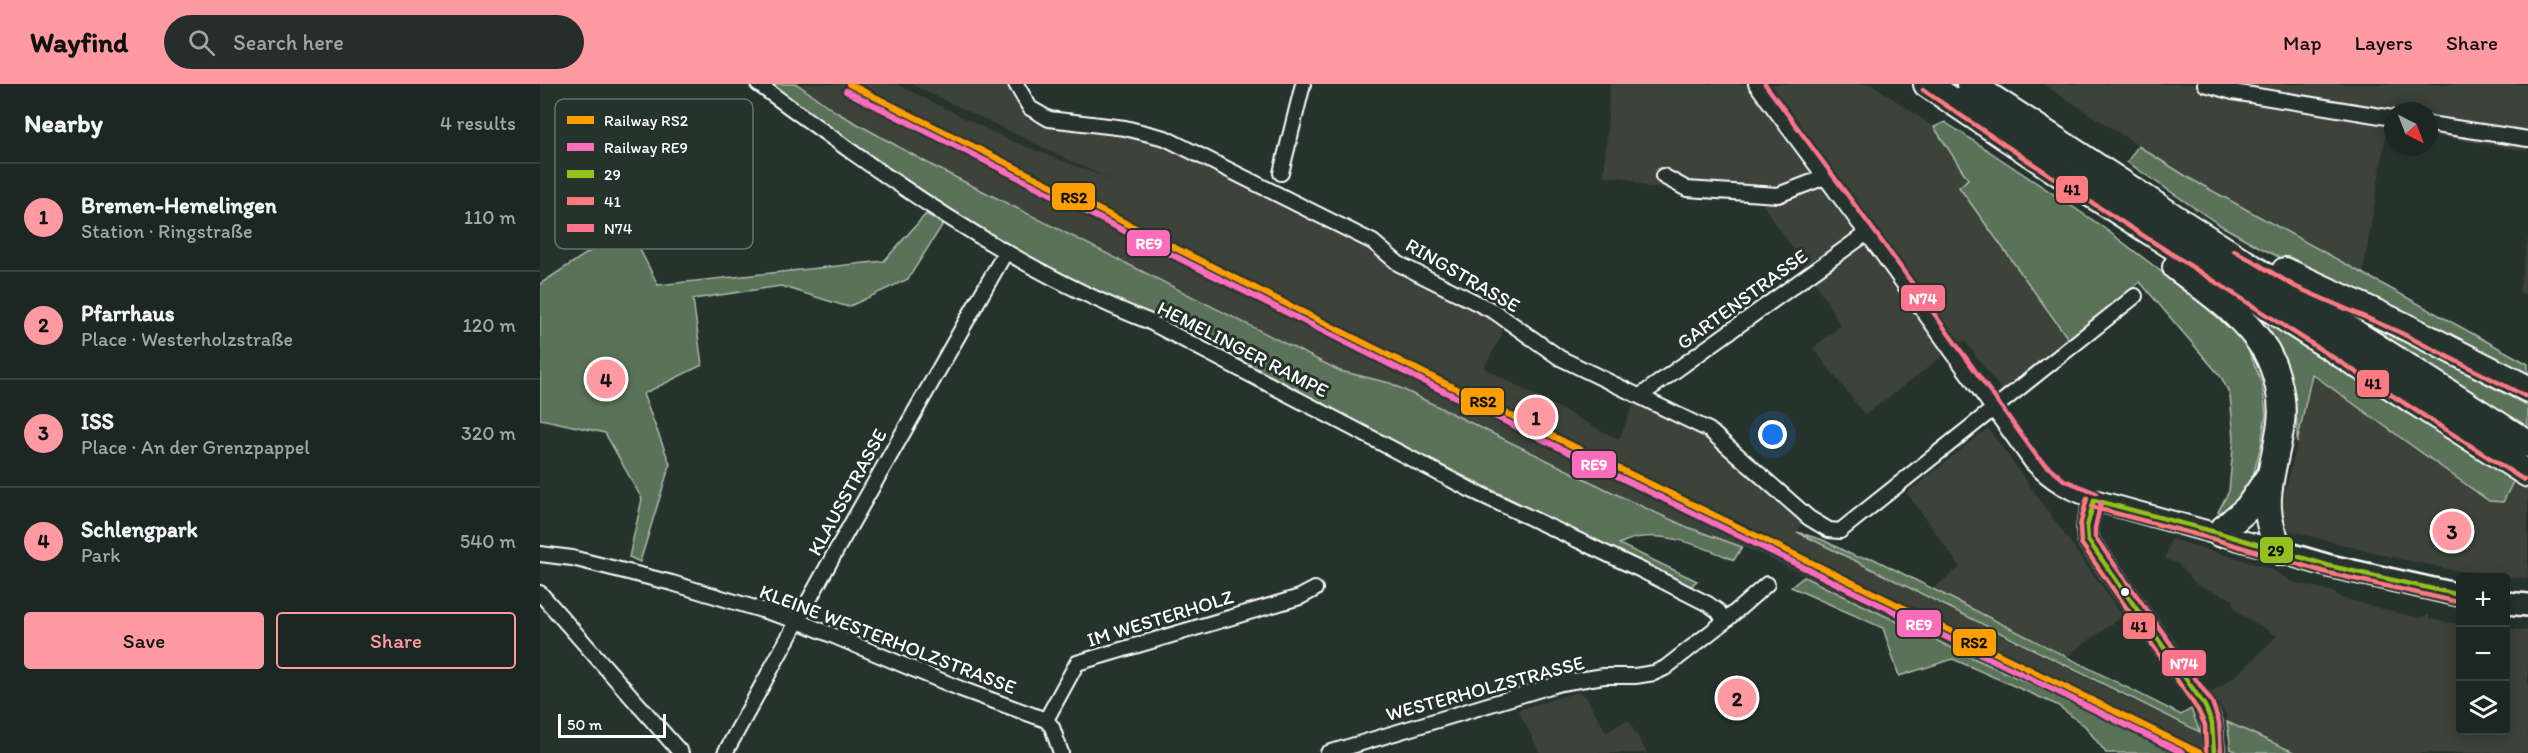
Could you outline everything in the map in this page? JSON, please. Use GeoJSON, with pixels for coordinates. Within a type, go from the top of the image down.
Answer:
{"type":"FeatureCollection","features":[{"type":"Feature","properties":{"kind":"highway"},"geometry":{"type":"LineString","coordinates":[[1927,84],[2070,180],[2524,461]]}},
{"type":"Feature","properties":{"kind":"highway"},"geometry":{"type":"LineString","coordinates":[[1970,84],[2190,228],[2524,461]]}},
{"type":"Feature","properties":{"kind":"highway"},"geometry":{"type":"LineString","coordinates":[[2070,180],[2092,210],[2154,250],[2224,304],[2248,326],[2266,352],[2278,380],[2282,420],[2271,474],[2267,513],[2272,535],[2282,552]]}},
{"type":"Feature","properties":{"kind":"highway"},"geometry":{"type":"LineString","coordinates":[[2190,228],[2228,238],[2299,280],[2402,325],[2528,389]]}},
{"type":"Feature","properties":{"kind":"highway"},"geometry":{"type":"LineString","coordinates":[[2219,533],[2248,508],[2271,474]]}},
{"type":"Feature","properties":{"kind":"main road"},"geometry":{"type":"LineString","coordinates":[[2282,552],[2394,582],[2456,594]]}},
{"type":"Feature","properties":{"kind":"street","name":"HEMELINGER RAMPE"},"geometry":{"type":"LineString","coordinates":[[758,84],[879,172],[1005,253],[1109,305],[1148,321],[1468,489],[1708,604],[1718,611],[1725,621]]}},
{"type":"Feature","properties":{"kind":"street","name":"RINGSTRASSE"},"geometry":{"type":"LineString","coordinates":[[1016,84],[1030,108],[1049,119],[1125,128],[1165,138],[1373,242],[1399,264],[1495,312],[1527,337],[1560,358],[1709,430],[1809,518],[1829,530],[1840,531],[1994,411]]}},
{"type":"Feature","properties":{"kind":"street"},"geometry":{"type":"LineString","coordinates":[[1281,172],[1303,84]]}},
{"type":"Feature","properties":{"kind":"street"},"geometry":{"type":"LineString","coordinates":[[1756,84],[1867,233],[2032,463],[2046,477],[2079,496],[2282,552]]}},
{"type":"Feature","properties":{"kind":"street"},"geometry":{"type":"LineString","coordinates":[[2205,84],[2233,92],[2384,117]]}},
{"type":"Feature","properties":{"kind":"street"},"geometry":{"type":"LineString","coordinates":[[2438,125],[2528,139]]}},
{"type":"Feature","properties":{"kind":"street"},"geometry":{"type":"LineString","coordinates":[[1663,176],[1687,189],[1778,195],[1826,177]]}},
{"type":"Feature","properties":{"kind":"street","name":"GARTENSTRASSE"},"geometry":{"type":"LineString","coordinates":[[1640,396],[1867,233]]}},
{"type":"Feature","properties":{"kind":"street","name":"KLAUSSTRASSE"},"geometry":{"type":"LineString","coordinates":[[726,753],[1005,253]]}},
{"type":"Feature","properties":{"kind":"street"},"geometry":{"type":"LineString","coordinates":[[1994,411],[2135,296]]}},
{"type":"Feature","properties":{"kind":"street"},"geometry":{"type":"LineString","coordinates":[[2094,500],[2087,527],[2088,540],[2205,706],[2212,723],[2214,747]]}},
{"type":"Feature","properties":{"kind":"street","name":"KLEINE WESTERHOLZSTRASSE"},"geometry":{"type":"LineString","coordinates":[[540,554],[572,558],[672,583],[798,621],[961,689],[1046,720]]}},
{"type":"Feature","properties":{"kind":"street","name":"WESTERHOLZSTRASSE"},"geometry":{"type":"LineString","coordinates":[[1328,753],[1561,683],[1604,676],[1635,676],[1653,673],[1665,668],[1725,621],[1767,584]]}},
{"type":"Feature","properties":{"kind":"street","name":"IM WESTERHOLZ"},"geometry":{"type":"LineString","coordinates":[[1046,720],[1077,663],[1300,597],[1315,589]]}},
{"type":"Feature","properties":{"kind":"street"},"geometry":{"type":"LineString","coordinates":[[540,593],[681,753]]}},
{"type":"Feature","properties":{"kind":"street"},"geometry":{"type":"LineString","coordinates":[[1046,720],[1052,727],[1061,753]]}},
{"type":"Feature","properties":{"kind":"shaded area"},"geometry":{"type":"Polygon","coordinates":[[[797,84],[896,84],[1007,139],[1111,180],[911,84],[1023,84],[1036,104],[1061,118],[1160,141],[1363,242],[1502,319],[1502,335],[1484,368],[1619,440],[1637,396],[1708,432],[1805,516],[1797,532],[2129,699],[2244,753],[2185,753],[1973,658],[1757,552],[1687,527],[1628,500],[1390,383],[1340,371],[933,166],[836,112],[797,84]]]}},
{"type":"Feature","properties":{"kind":"shaded area"},"geometry":{"type":"Polygon","coordinates":[[[1610,84],[1872,84],[1934,127],[1968,179],[1960,187],[2069,340],[2002,391],[1964,340],[1865,415],[1813,348],[1841,326],[1809,272],[1756,195],[1648,187],[1626,178],[1604,176],[1610,84]]]}},
{"type":"Feature","properties":{"kind":"shaded area"},"geometry":{"type":"Polygon","coordinates":[[[2043,84],[2528,84],[2528,151],[2438,136],[2438,102],[2384,102],[2384,147],[2363,272],[2189,178],[2043,84]]]}},
{"type":"Feature","properties":{"kind":"shaded area"},"geometry":{"type":"Polygon","coordinates":[[[2528,237],[2528,294],[2519,293],[2528,237]]]}},
{"type":"Feature","properties":{"kind":"shaded area"},"geometry":{"type":"Polygon","coordinates":[[[2312,374],[2489,501],[2503,502],[2514,480],[2528,489],[2528,579],[2510,577],[2510,573],[2453,570],[2383,555],[2283,529],[2283,500],[2312,374]]]}},
{"type":"Feature","properties":{"kind":"shaded area"},"geometry":{"type":"Polygon","coordinates":[[[1988,428],[2123,616],[2067,656],[1933,589],[1960,567],[1907,493],[1988,428]]]}},
{"type":"Feature","properties":{"kind":"shaded area"},"geometry":{"type":"Polygon","coordinates":[[[2171,539],[2269,568],[2292,582],[2331,591],[2342,598],[2406,615],[2420,618],[2429,615],[2429,619],[2456,623],[2456,735],[2510,735],[2510,629],[2528,631],[2528,753],[2296,753],[2227,722],[2226,715],[2211,693],[2240,672],[2277,636],[2240,614],[2233,606],[2234,600],[2197,585],[2177,563],[2165,559],[2171,539]]]}},
{"type":"Feature","properties":{"kind":"shaded area"},"geometry":{"type":"Polygon","coordinates":[[[1577,692],[1586,697],[1606,732],[1628,720],[1647,753],[1540,753],[1518,710],[1577,692]]]}},
{"type":"Feature","properties":{"kind":"green space"},"geometry":{"type":"Polygon","coordinates":[[[769,84],[797,84],[836,112],[933,166],[1340,371],[1390,383],[1628,500],[1687,527],[1742,547],[1734,560],[1692,544],[1662,537],[1632,539],[1619,544],[1697,581],[1690,587],[1226,359],[1009,247],[888,172],[769,84]]]}},
{"type":"Feature","properties":{"kind":"green space"},"geometry":{"type":"Polygon","coordinates":[[[1945,122],[2100,225],[2225,320],[2245,342],[2262,383],[2266,414],[2261,446],[2247,498],[2229,515],[2218,512],[2229,491],[2234,438],[2230,395],[2221,377],[2140,282],[2069,340],[1959,187],[1968,179],[1934,127],[1945,122]]]}},
{"type":"Feature","properties":{"kind":"green space"},"geometry":{"type":"Polygon","coordinates":[[[2138,146],[2189,178],[2528,364],[2528,376],[2350,293],[2220,225],[2127,162],[2138,146]]]}},
{"type":"Feature","properties":{"kind":"green space"},"geometry":{"type":"Polygon","coordinates":[[[926,214],[943,224],[908,279],[848,307],[781,286],[693,299],[702,365],[643,394],[670,464],[640,562],[629,557],[642,499],[605,433],[540,419],[540,284],[593,249],[640,249],[658,285],[884,261],[926,214]]]}},
{"type":"Feature","properties":{"kind":"green space"},"geometry":{"type":"Polygon","coordinates":[[[2334,308],[2378,327],[2528,406],[2528,430],[2334,308]]]}},
{"type":"Feature","properties":{"kind":"green space"},"geometry":{"type":"Polygon","coordinates":[[[2266,320],[2514,480],[2503,502],[2489,501],[2312,374],[2297,443],[2296,411],[2291,382],[2281,354],[2263,327],[2266,320]]]}},
{"type":"Feature","properties":{"kind":"green space"},"geometry":{"type":"Polygon","coordinates":[[[1797,532],[1823,540],[1856,557],[1872,558],[2181,715],[2191,709],[2200,732],[1797,532]]]}},
{"type":"Feature","properties":{"kind":"green space"},"geometry":{"type":"Polygon","coordinates":[[[1804,577],[1973,658],[2185,753],[2106,753],[2085,726],[2057,705],[1953,659],[1899,676],[1883,628],[1791,587],[1804,577]]]}},
{"type":"Feature","properties":{"kind":"green space"},"geometry":{"type":"Polygon","coordinates":[[[2227,722],[2296,753],[2239,753],[2231,749],[2227,722]]]}},
{"type":"Feature","properties":{"kind":"rail line","name":"RS2"},"geometry":{"type":"LineString","coordinates":[[849,84],[1426,374],[2200,753]]}},
{"type":"Feature","properties":{"kind":"rail line","name":"RE9"},"geometry":{"type":"LineString","coordinates":[[846,91],[1423,381],[2183,753]]}},
{"type":"Feature","properties":{"kind":"transit line","name":"N74"},"geometry":{"type":"LineString","coordinates":[[1765,84],[2038,458],[2064,480],[2096,493]]}},
{"type":"Feature","properties":{"kind":"transit line","name":"41"},"geometry":{"type":"LineString","coordinates":[[1923,90],[2066,186],[2524,480]]}},
{"type":"Feature","properties":{"kind":"transit line","name":"41"},"geometry":{"type":"LineString","coordinates":[[2234,250],[2296,287],[2399,332],[2525,396]]}},
{"type":"Feature","properties":{"kind":"transit line","name":"41"},"geometry":{"type":"LineString","coordinates":[[2087,498],[2080,526],[2081,543],[2198,710],[2205,725],[2206,753]]}},
{"type":"Feature","properties":{"kind":"transit line","name":"29"},"geometry":{"type":"LineString","coordinates":[[2094,500],[2219,533],[2330,566],[2456,594]]}},
{"type":"Feature","properties":{"kind":"transit line","name":"29"},"geometry":{"type":"LineString","coordinates":[[2094,500],[2087,527],[2088,540],[2205,706],[2212,723],[2214,753]]}},
{"type":"Feature","properties":{"kind":"transit line","name":"N74"},"geometry":{"type":"LineString","coordinates":[[2101,502],[2095,537],[2212,702],[2219,722],[2221,753]]}},
{"type":"Feature","properties":{"kind":"transit line","name":"41"},"geometry":{"type":"LineString","coordinates":[[2092,507],[2217,540],[2328,573],[2456,602]]}},
{"type":"Feature","properties":{"kind":"place","name":"Schlengpark"},"geometry":{"type":"Point","coordinates":[606,379]}},
{"type":"Feature","properties":{"kind":"place","name":"Bremen-Hemelingen"},"geometry":{"type":"Point","coordinates":[1536,417]}},
{"type":"Feature","properties":{"kind":"place","name":"ISS"},"geometry":{"type":"Point","coordinates":[2452,531]}},
{"type":"Feature","properties":{"kind":"place","name":"Pfarrhaus"},"geometry":{"type":"Point","coordinates":[1737,698]}}]}
